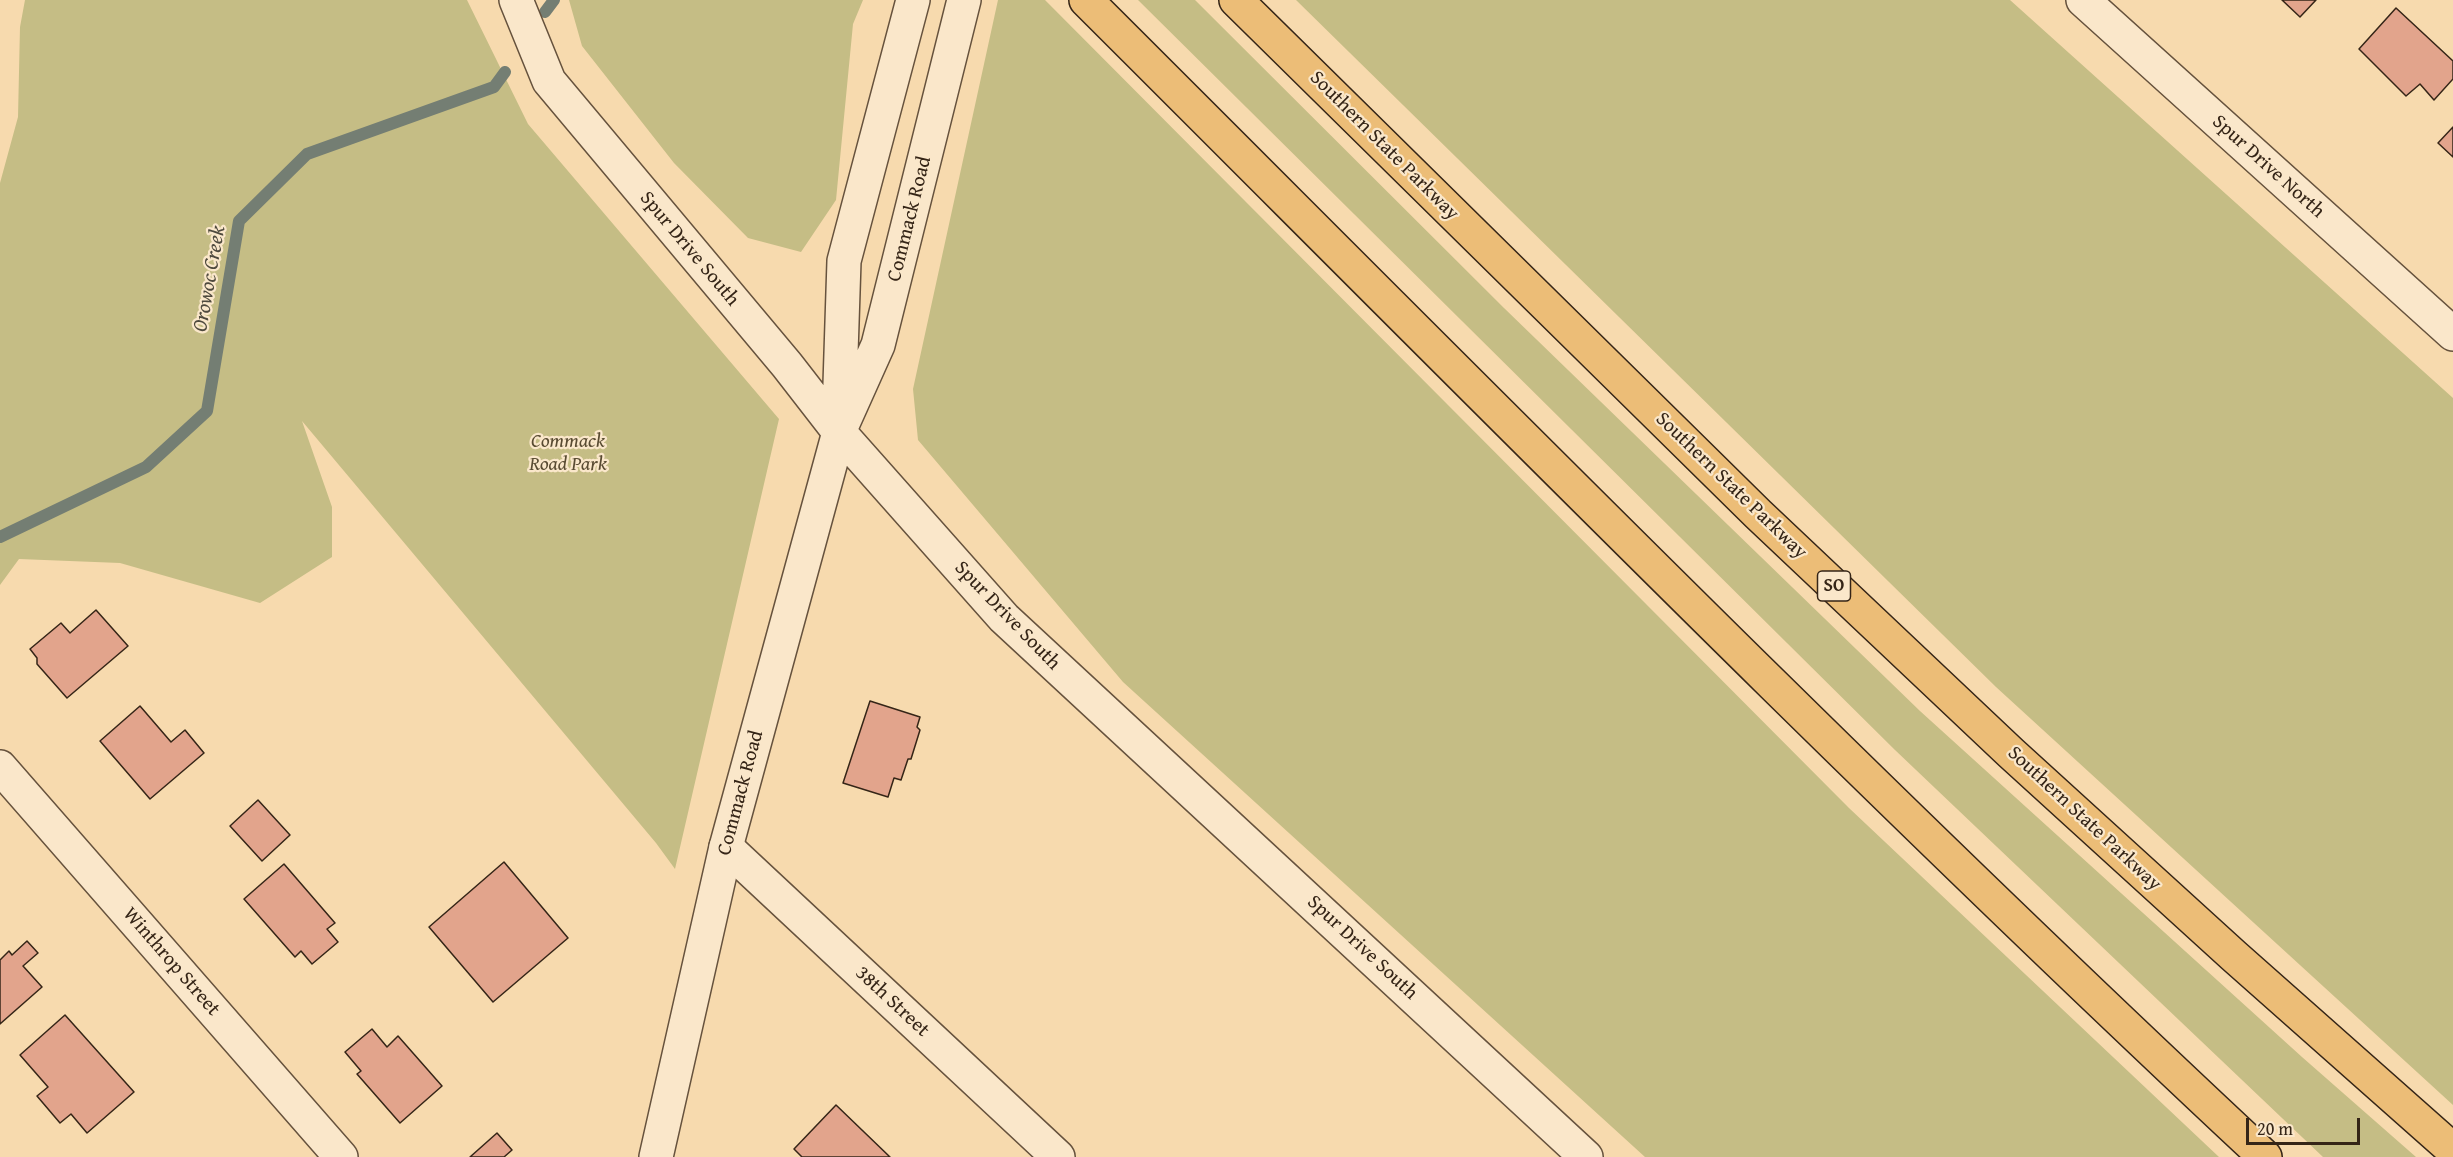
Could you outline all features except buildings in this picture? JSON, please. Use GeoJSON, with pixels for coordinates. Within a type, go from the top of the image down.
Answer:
{"type":"FeatureCollection","features":[{"type":"Feature","properties":{"kind":"highway"},"geometry":{"type":"LineString","coordinates":[[1086,0],[1784,696],[2164,1063],[2265,1157]]}},
{"type":"Feature","properties":{"kind":"highway","name":"Southern State Parkway"},"geometry":{"type":"LineString","coordinates":[[1236,0],[1776,531],[2011,753],[2234,956],[2453,1150]]}},
{"type":"Feature","properties":{"kind":"street","name":"Spur Drive South"},"geometry":{"type":"LineString","coordinates":[[516,0],[549,81],[787,365],[839,432],[1004,618],[1586,1157]]}},
{"type":"Feature","properties":{"kind":"street","name":"Commack Road"},"geometry":{"type":"LineString","coordinates":[[839,432],[844,261],[913,0]]}},
{"type":"Feature","properties":{"kind":"street","name":"Commack Road"},"geometry":{"type":"LineString","coordinates":[[656,1157],[726,847],[839,432],[878,345],[964,0]]}},
{"type":"Feature","properties":{"kind":"street","name":"Spur Drive North"},"geometry":{"type":"LineString","coordinates":[[2083,0],[2453,334]]}},
{"type":"Feature","properties":{"kind":"street","name":"Winthrop Street"},"geometry":{"type":"LineString","coordinates":[[0,767],[342,1157]]}},
{"type":"Feature","properties":{"kind":"street","name":"38th Street"},"geometry":{"type":"LineString","coordinates":[[726,847],[1058,1157]]}},
{"type":"Feature","properties":{"kind":"green space","name":"Commack Road Park"},"geometry":{"type":"Polygon","coordinates":[[[25,0],[467,0],[528,124],[779,419],[675,869],[656,843],[302,421],[332,507],[332,557],[260,603],[120,563],[19,559],[0,585],[0,183],[18,117],[20,27],[25,0]]]}},
{"type":"Feature","properties":{"kind":"green space"},"geometry":{"type":"Polygon","coordinates":[[[569,0],[863,0],[853,24],[836,200],[801,252],[748,238],[674,163],[582,46],[569,0]]]}},
{"type":"Feature","properties":{"kind":"green space"},"geometry":{"type":"Polygon","coordinates":[[[998,0],[1045,0],[1849,808],[2219,1157],[1645,1157],[1123,682],[918,440],[913,389],[998,0]]]}},
{"type":"Feature","properties":{"kind":"green space"},"geometry":{"type":"Polygon","coordinates":[[[1138,0],[1195,0],[1504,308],[1920,711],[2302,1057],[2416,1157],[2323,1157],[1895,750],[1138,0]]]}},
{"type":"Feature","properties":{"kind":"green space"},"geometry":{"type":"Polygon","coordinates":[[[1296,0],[2010,0],[2453,398],[2453,1105],[1996,687],[1296,0]]]}},
{"type":"Feature","properties":{"kind":"waterway","name":"Orowoc Creek"},"geometry":{"type":"LineString","coordinates":[[545,12],[554,0]]}},
{"type":"Feature","properties":{"kind":"waterway","name":"Orowoc Creek"},"geometry":{"type":"LineString","coordinates":[[0,537],[146,467],[207,411],[239,221],[307,154],[494,87],[505,72]]}}]}
